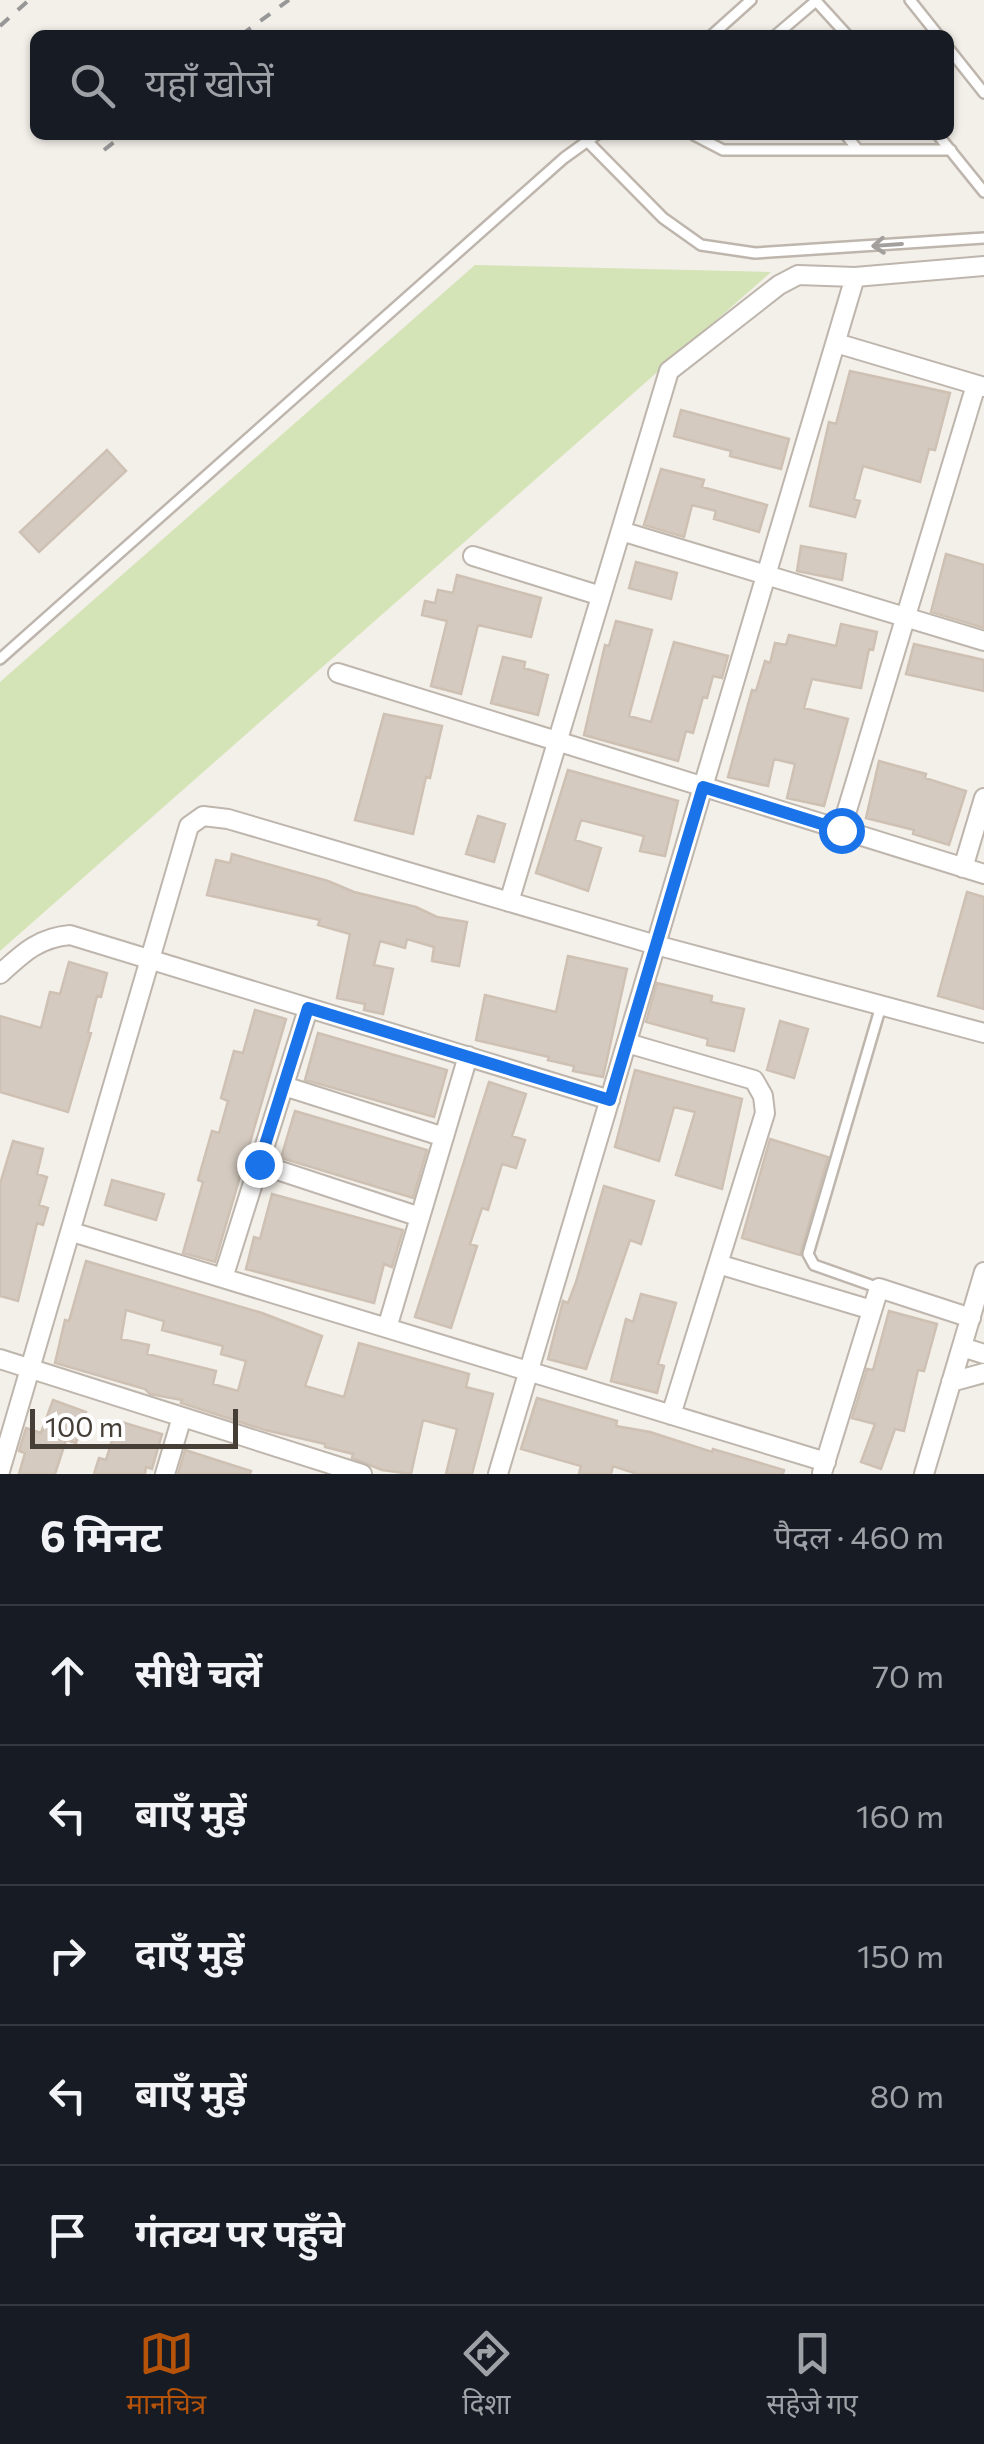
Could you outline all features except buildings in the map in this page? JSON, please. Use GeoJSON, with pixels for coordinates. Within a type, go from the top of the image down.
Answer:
{"type":"FeatureCollection","features":[{"type":"Feature","properties":{"kind":"street"},"geometry":{"type":"LineString","coordinates":[[508,902],[669,371],[798,275],[855,276],[984,266]]}},
{"type":"Feature","properties":{"kind":"street"},"geometry":{"type":"LineString","coordinates":[[498,1474],[855,276]]}},
{"type":"Feature","properties":{"kind":"street"},"geometry":{"type":"LineString","coordinates":[[836,342],[980,386],[841,830]]}},
{"type":"Feature","properties":{"kind":"street"},"geometry":{"type":"LineString","coordinates":[[621,531],[984,641]]}},
{"type":"Feature","properties":{"kind":"street"},"geometry":{"type":"LineString","coordinates":[[473,556],[601,596]]}},
{"type":"Feature","properties":{"kind":"street"},"geometry":{"type":"LineString","coordinates":[[338,673],[984,874]]}},
{"type":"Feature","properties":{"kind":"street"},"geometry":{"type":"LineString","coordinates":[[963,868],[984,798]]}},
{"type":"Feature","properties":{"kind":"street"},"geometry":{"type":"LineString","coordinates":[[0,1471],[189,826],[203,816],[228,819],[656,945],[984,1033]]}},
{"type":"Feature","properties":{"kind":"street"},"geometry":{"type":"LineString","coordinates":[[0,974],[34,943],[70,935],[610,1100]]}},
{"type":"Feature","properties":{"kind":"street"},"geometry":{"type":"LineString","coordinates":[[223,1278],[308,1008]]}},
{"type":"Feature","properties":{"kind":"street"},"geometry":{"type":"LineString","coordinates":[[626,1043],[754,1080],[763,1096],[765,1113],[671,1415]]}},
{"type":"Feature","properties":{"kind":"street"},"geometry":{"type":"LineString","coordinates":[[387,1328],[468,1056]]}},
{"type":"Feature","properties":{"kind":"street"},"geometry":{"type":"LineString","coordinates":[[284,1086],[444,1137]]}},
{"type":"Feature","properties":{"kind":"street"},"geometry":{"type":"LineString","coordinates":[[259,1164],[420,1217]]}},
{"type":"Feature","properties":{"kind":"street"},"geometry":{"type":"LineString","coordinates":[[72,1232],[671,1415],[824,1468],[879,1288],[971,1318]]}},
{"type":"Feature","properties":{"kind":"street"},"geometry":{"type":"LineString","coordinates":[[718,1264],[872,1310]]}},
{"type":"Feature","properties":{"kind":"street"},"geometry":{"type":"LineString","coordinates":[[924,1474],[983,1284]]}},
{"type":"Feature","properties":{"kind":"street"},"geometry":{"type":"LineString","coordinates":[[962,1347],[984,1354]]}},
{"type":"Feature","properties":{"kind":"street"},"geometry":{"type":"LineString","coordinates":[[0,1360],[362,1474]]}},
{"type":"Feature","properties":{"kind":"street"},"geometry":{"type":"LineString","coordinates":[[951,1382],[984,1373]]}},
{"type":"Feature","properties":{"kind":"street"},"geometry":{"type":"LineString","coordinates":[[165,1474],[182,1417]]}},
{"type":"Feature","properties":{"kind":"lane"},"geometry":{"type":"LineString","coordinates":[[718,30],[751,0]]}},
{"type":"Feature","properties":{"kind":"lane"},"geometry":{"type":"LineString","coordinates":[[910,0],[934,30]]}},
{"type":"Feature","properties":{"kind":"lane"},"geometry":{"type":"LineString","coordinates":[[782,30],[816,1],[842,30]]}},
{"type":"Feature","properties":{"kind":"lane"},"geometry":{"type":"LineString","coordinates":[[954,55],[984,93]]}},
{"type":"Feature","properties":{"kind":"lane"},"geometry":{"type":"LineString","coordinates":[[0,658],[588,140]]}},
{"type":"Feature","properties":{"kind":"lane"},"geometry":{"type":"LineString","coordinates":[[593,140],[663,218],[701,245],[754,253],[984,238]]}},
{"type":"Feature","properties":{"kind":"lane"},"geometry":{"type":"LineString","coordinates":[[704,140],[723,150],[952,150]]}},
{"type":"Feature","properties":{"kind":"lane"},"geometry":{"type":"LineString","coordinates":[[850,140],[858,150]]}},
{"type":"Feature","properties":{"kind":"lane"},"geometry":{"type":"LineString","coordinates":[[943,140],[984,192]]}},
{"type":"Feature","properties":{"kind":"lane"},"geometry":{"type":"LineString","coordinates":[[879,1288],[814,1265],[808,1254],[882,1006]]}},
{"type":"Feature","properties":{"kind":"green space"},"geometry":{"type":"Polygon","coordinates":[[[475,265],[771,272],[0,951],[0,682],[475,265]]]}},
{"type":"Feature","properties":{"kind":"railway"},"geometry":{"type":"LineString","coordinates":[[0,26],[29,0]]}},
{"type":"Feature","properties":{"kind":"railway"},"geometry":{"type":"LineString","coordinates":[[248,30],[289,0]]}},
{"type":"Feature","properties":{"kind":"railway"},"geometry":{"type":"LineString","coordinates":[[104,150],[117,140]]}},
{"type":"Feature","properties":{"kind":"route"},"geometry":{"type":"LineString","coordinates":[[259,1164],[308,1008],[610,1100],[703,787],[841,830]]}}]}
